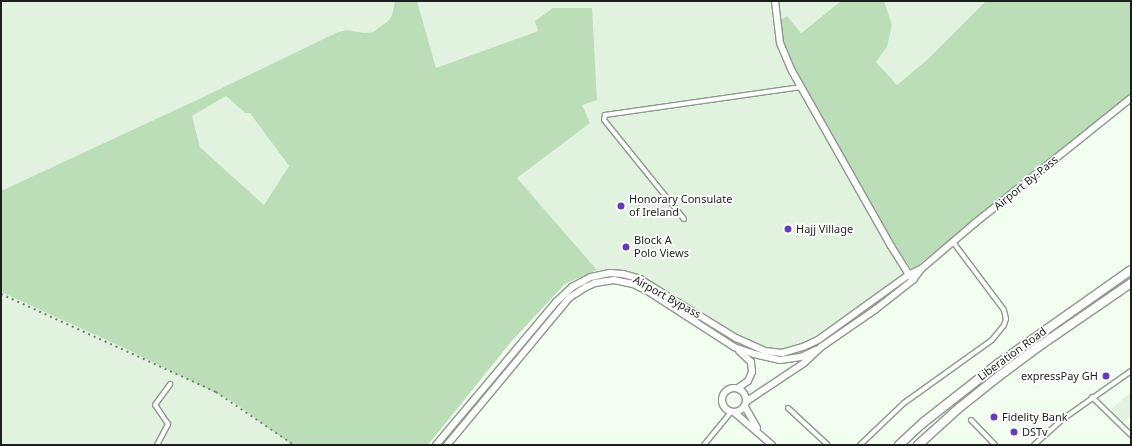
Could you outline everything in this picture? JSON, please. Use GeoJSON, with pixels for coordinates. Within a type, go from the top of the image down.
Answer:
{"type":"FeatureCollection","features":[{"type":"Feature","properties":{"kind":"highway","name":"Liberation Road"},"geometry":{"type":"LineString","coordinates":[[899,445],[924,422],[999,363],[1131,270]]}},
{"type":"Feature","properties":{"kind":"highway","name":"Liberation Road"},"geometry":{"type":"LineString","coordinates":[[918,445],[959,408],[1004,372],[1131,283]]}},
{"type":"Feature","properties":{"kind":"main road"},"geometry":{"type":"LineString","coordinates":[[775,1],[780,43],[801,87],[908,274],[913,280]]}},
{"type":"Feature","properties":{"kind":"main road","name":"Airport By-Pass"},"geometry":{"type":"LineString","coordinates":[[746,404],[804,363],[821,347],[878,308],[913,280],[921,269],[953,242],[1131,98]]}},
{"type":"Feature","properties":{"kind":"main road","name":"Airport By-Pass"},"geometry":{"type":"LineString","coordinates":[[818,340],[847,321],[908,274],[921,269]]}},
{"type":"Feature","properties":{"kind":"main road","name":"Airport Bypass"},"geometry":{"type":"LineString","coordinates":[[436,445],[556,302],[572,287],[591,277],[610,273],[622,274],[640,279],[736,338],[765,351],[782,353],[791,352],[818,340]]}},
{"type":"Feature","properties":{"kind":"main road","name":"Airport Bypass"},"geometry":{"type":"LineString","coordinates":[[446,445],[569,298],[595,283],[614,280],[633,284],[652,294],[734,347],[754,354],[780,360],[801,357],[821,347]]}},
{"type":"Feature","properties":{"kind":"main road"},"geometry":{"type":"LineString","coordinates":[[734,347],[748,358],[752,367],[750,378],[738,388],[727,389],[722,399],[723,404],[772,445]]}},
{"type":"Feature","properties":{"kind":"main road"},"geometry":{"type":"LineString","coordinates":[[738,388],[745,393],[749,416],[762,436]]}},
{"type":"Feature","properties":{"kind":"main road"},"geometry":{"type":"LineString","coordinates":[[733,412],[746,404]]}},
{"type":"Feature","properties":{"kind":"street"},"geometry":{"type":"LineString","coordinates":[[684,219],[604,120],[605,115],[801,87]]}},
{"type":"Feature","properties":{"kind":"street"},"geometry":{"type":"LineString","coordinates":[[860,445],[904,403],[992,340],[1004,325],[1006,319],[1004,310],[953,242]]}},
{"type":"Feature","properties":{"kind":"street"},"geometry":{"type":"LineString","coordinates":[[1034,445],[1063,419],[1092,397],[1131,371]]}},
{"type":"Feature","properties":{"kind":"street"},"geometry":{"type":"LineString","coordinates":[[157,445],[168,424],[155,405],[170,384]]}},
{"type":"Feature","properties":{"kind":"street"},"geometry":{"type":"LineString","coordinates":[[1092,397],[1131,435]]}},
{"type":"Feature","properties":{"kind":"street"},"geometry":{"type":"LineString","coordinates":[[788,408],[828,445]]}},
{"type":"Feature","properties":{"kind":"street"},"geometry":{"type":"LineString","coordinates":[[704,445],[733,412]]}},
{"type":"Feature","properties":{"kind":"street"},"geometry":{"type":"LineString","coordinates":[[971,420],[995,445]]}},
{"type":"Feature","properties":{"kind":"shaded area"},"geometry":{"type":"Polygon","coordinates":[[[1,1],[395,1],[392,15],[388,21],[373,32],[364,33],[347,30],[338,32],[201,98],[1,191],[1,1]]]}},
{"type":"Feature","properties":{"kind":"shaded area"},"geometry":{"type":"Polygon","coordinates":[[[417,1],[841,1],[800,33],[864,200],[912,270],[801,345],[779,350],[745,339],[672,293],[628,270],[597,270],[517,178],[590,123],[538,31],[436,69],[417,1]]]}},
{"type":"Feature","properties":{"kind":"shaded area"},"geometry":{"type":"Polygon","coordinates":[[[884,1],[986,1],[928,59],[897,85],[876,62],[887,47],[892,25],[884,1]]]}},
{"type":"Feature","properties":{"kind":"shaded area"},"geometry":{"type":"Polygon","coordinates":[[[226,96],[245,113],[250,113],[289,166],[264,205],[200,147],[192,116],[226,96]]]}},
{"type":"Feature","properties":{"kind":"shaded area"},"geometry":{"type":"Polygon","coordinates":[[[1,292],[122,347],[230,400],[292,445],[1,445],[1,292]]]}},
{"type":"Feature","properties":{"kind":"shaded area"},"geometry":{"type":"Polygon","coordinates":[[[1131,392],[1131,416],[1123,423],[1111,409],[1131,392]]]}},
{"type":"Feature","properties":{"kind":"green space"},"geometry":{"type":"Polygon","coordinates":[[[395,1],[417,1],[436,68],[538,31],[535,21],[553,8],[592,8],[597,100],[582,105],[590,123],[517,178],[597,270],[565,284],[511,342],[428,445],[292,445],[230,400],[122,347],[1,292],[1,191],[201,98],[338,32],[347,30],[364,33],[373,32],[388,21],[392,15],[395,1]],[[226,96],[192,116],[200,147],[264,205],[289,166],[250,113],[245,113],[226,96]]]}},
{"type":"Feature","properties":{"kind":"green space"},"geometry":{"type":"Polygon","coordinates":[[[841,1],[884,1],[892,25],[887,47],[876,62],[897,85],[928,59],[986,1],[1131,1],[1131,93],[912,270],[864,200],[795,74],[781,38],[779,21],[787,16],[801,33],[841,1]]]}},
{"type":"Feature","properties":{"kind":"railway"},"geometry":{"type":"LineString","coordinates":[[1,294],[216,392],[294,445]]}},
{"type":"Feature","properties":{"kind":"place","name":"Honorary Consulate of Ireland"},"geometry":{"type":"Point","coordinates":[621,206]}},
{"type":"Feature","properties":{"kind":"place","name":"Hajj Village"},"geometry":{"type":"Point","coordinates":[788,229]}},
{"type":"Feature","properties":{"kind":"place","name":"Block A Polo Views"},"geometry":{"type":"Point","coordinates":[626,247]}},
{"type":"Feature","properties":{"kind":"place","name":"expressPay GH"},"geometry":{"type":"Point","coordinates":[1106,376]}},
{"type":"Feature","properties":{"kind":"place","name":"Fidelity Bank"},"geometry":{"type":"Point","coordinates":[994,417]}},
{"type":"Feature","properties":{"kind":"place","name":"DSTv"},"geometry":{"type":"Point","coordinates":[1014,432]}}]}
